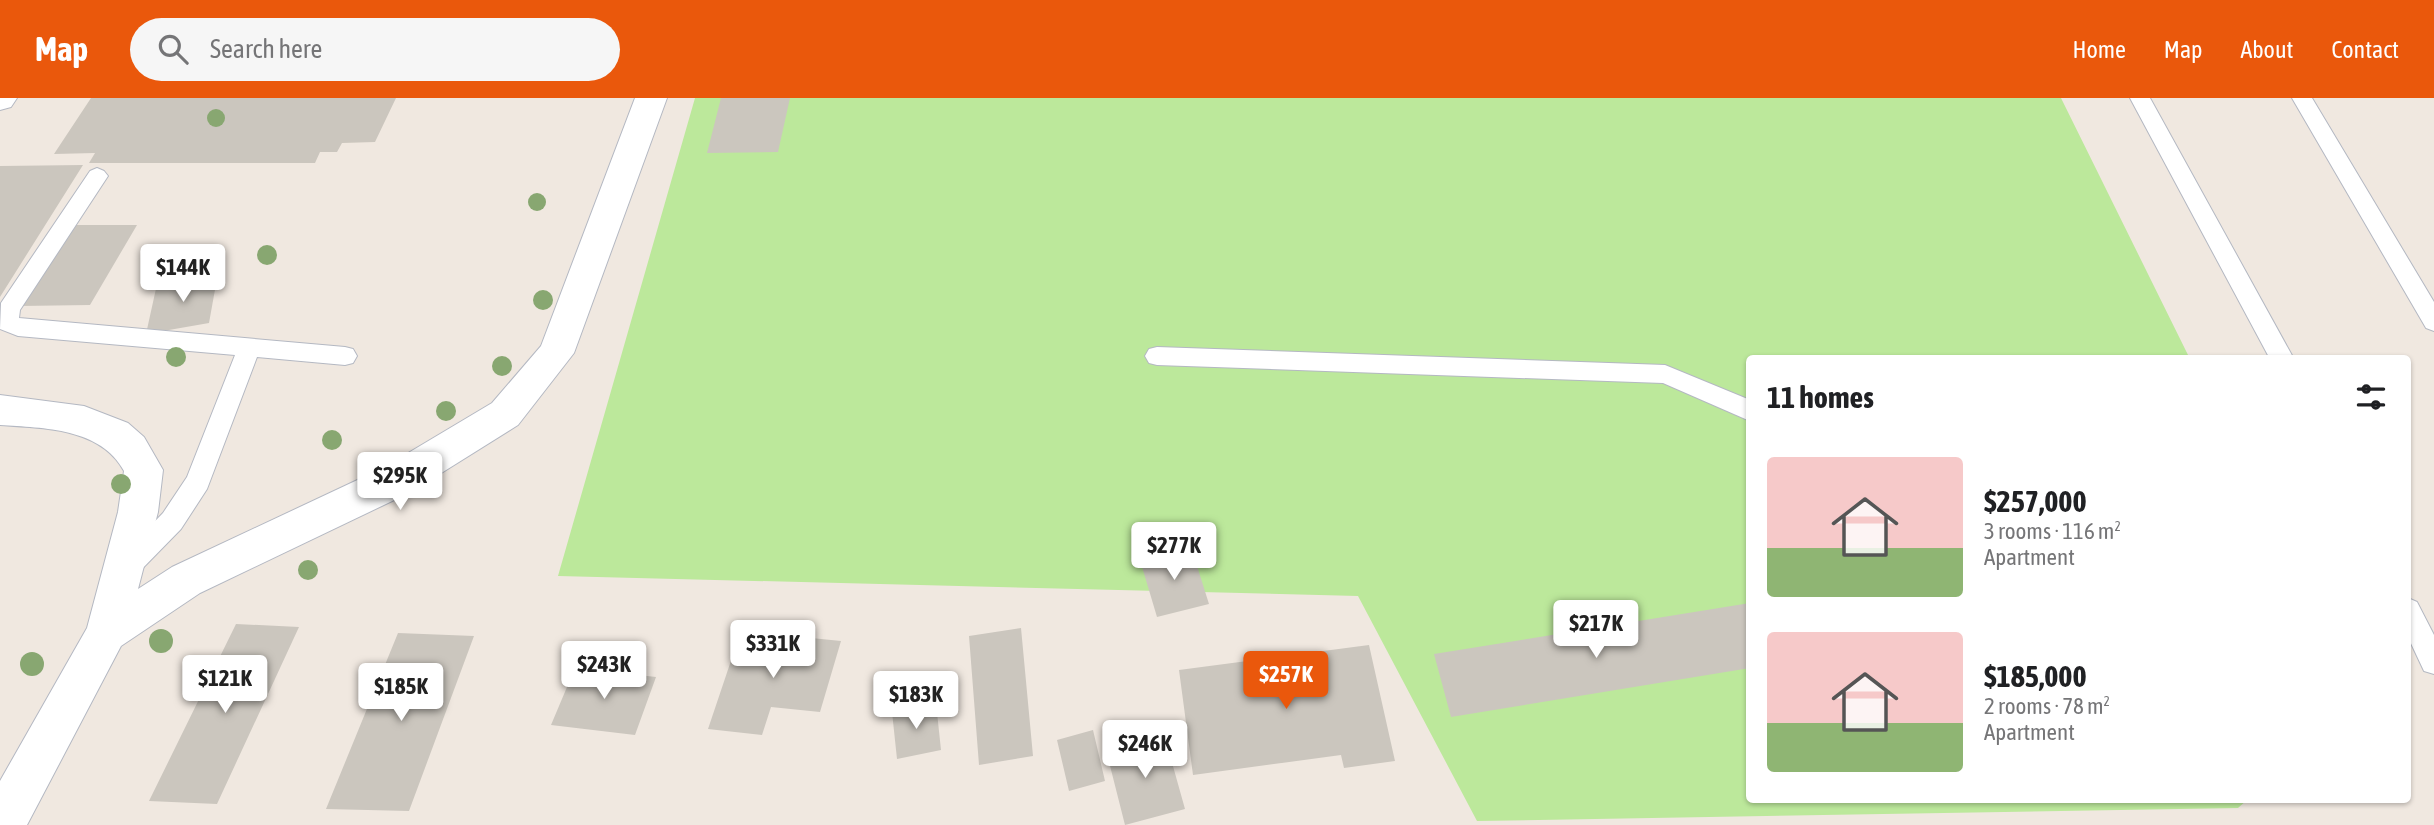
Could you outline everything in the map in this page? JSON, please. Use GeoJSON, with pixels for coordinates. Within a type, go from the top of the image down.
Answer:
{"type":"FeatureCollection","features":[{"type":"Feature","properties":{"kind":"street"},"geometry":{"type":"LineString","coordinates":[[106,633],[186,580],[397,480],[505,414],[556,353],[651,98]]}},
{"type":"Feature","properties":{"kind":"street"},"geometry":{"type":"LineString","coordinates":[[0,410],[49,413],[101,429],[126,442],[144,470],[138,512],[106,633],[15,798],[4,825]]}},
{"type":"Feature","properties":{"kind":"lane"},"geometry":{"type":"LineString","coordinates":[[2140,98],[2280,355]]}},
{"type":"Feature","properties":{"kind":"lane"},"geometry":{"type":"LineString","coordinates":[[2302,98],[2434,321]]}},
{"type":"Feature","properties":{"kind":"lane"},"geometry":{"type":"LineString","coordinates":[[97,176],[9,309],[7,322],[18,327],[345,356]]}},
{"type":"Feature","properties":{"kind":"lane"},"geometry":{"type":"LineString","coordinates":[[122,572],[172,521],[198,482],[250,346]]}},
{"type":"Feature","properties":{"kind":"lane"},"geometry":{"type":"LineString","coordinates":[[1157,356],[1665,374],[1746,409]]}},
{"type":"Feature","properties":{"kind":"lane"},"geometry":{"type":"LineString","coordinates":[[2411,616],[2434,662]]}},
{"type":"Feature","properties":{"kind":"green space"},"geometry":{"type":"Polygon","coordinates":[[[695,98],[2061,98],[2188,355],[1746,355],[1746,803],[2244,803],[2238,808],[1477,821],[1358,596],[558,576],[695,98]]]}},
{"type":"Feature","properties":{"kind":"building"},"geometry":{"type":"Polygon","coordinates":[[[91,98],[396,98],[375,142],[342,143],[337,152],[320,152],[315,163],[89,163],[95,153],[54,154],[91,98]]]}},
{"type":"Feature","properties":{"kind":"building"},"geometry":{"type":"Polygon","coordinates":[[[721,98],[790,98],[778,152],[707,153],[721,98]]]}},
{"type":"Feature","properties":{"kind":"building"},"geometry":{"type":"Polygon","coordinates":[[[83,165],[0,297],[0,166],[83,165]]]}},
{"type":"Feature","properties":{"kind":"building"},"geometry":{"type":"Polygon","coordinates":[[[70,225],[137,225],[90,305],[20,306],[70,225]]]}},
{"type":"Feature","properties":{"kind":"building"},"geometry":{"type":"Polygon","coordinates":[[[218,273],[209,323],[146,334],[157,284],[218,273]]]}},
{"type":"Feature","properties":{"kind":"building"},"geometry":{"type":"Polygon","coordinates":[[[1191,547],[1209,604],[1157,617],[1140,560],[1191,547]]]}},
{"type":"Feature","properties":{"kind":"building"},"geometry":{"type":"Polygon","coordinates":[[[1746,604],[1746,669],[1451,717],[1434,654],[1746,604]]]}},
{"type":"Feature","properties":{"kind":"building"},"geometry":{"type":"Polygon","coordinates":[[[236,624],[299,627],[217,804],[149,801],[236,624]]]}},
{"type":"Feature","properties":{"kind":"building"},"geometry":{"type":"Polygon","coordinates":[[[1021,628],[1033,756],[979,765],[969,636],[1021,628]]]}},
{"type":"Feature","properties":{"kind":"building"},"geometry":{"type":"Polygon","coordinates":[[[741,631],[841,641],[820,712],[771,707],[762,735],[708,729],[741,631]]]}},
{"type":"Feature","properties":{"kind":"building"},"geometry":{"type":"Polygon","coordinates":[[[398,633],[474,636],[409,811],[326,809],[398,633]]]}},
{"type":"Feature","properties":{"kind":"building"},"geometry":{"type":"Polygon","coordinates":[[[1369,645],[1395,761],[1344,768],[1341,755],[1193,775],[1179,670],[1369,645]]]}},
{"type":"Feature","properties":{"kind":"building"},"geometry":{"type":"Polygon","coordinates":[[[575,668],[656,677],[635,735],[551,725],[575,668]]]}},
{"type":"Feature","properties":{"kind":"building"},"geometry":{"type":"Polygon","coordinates":[[[936,703],[941,750],[897,759],[892,712],[936,703]]]}},
{"type":"Feature","properties":{"kind":"building"},"geometry":{"type":"Polygon","coordinates":[[[1093,730],[1105,781],[1069,791],[1057,740],[1093,730]]]}},
{"type":"Feature","properties":{"kind":"building"},"geometry":{"type":"Polygon","coordinates":[[[1164,734],[1185,809],[1125,825],[1106,750],[1164,734]]]}}]}
